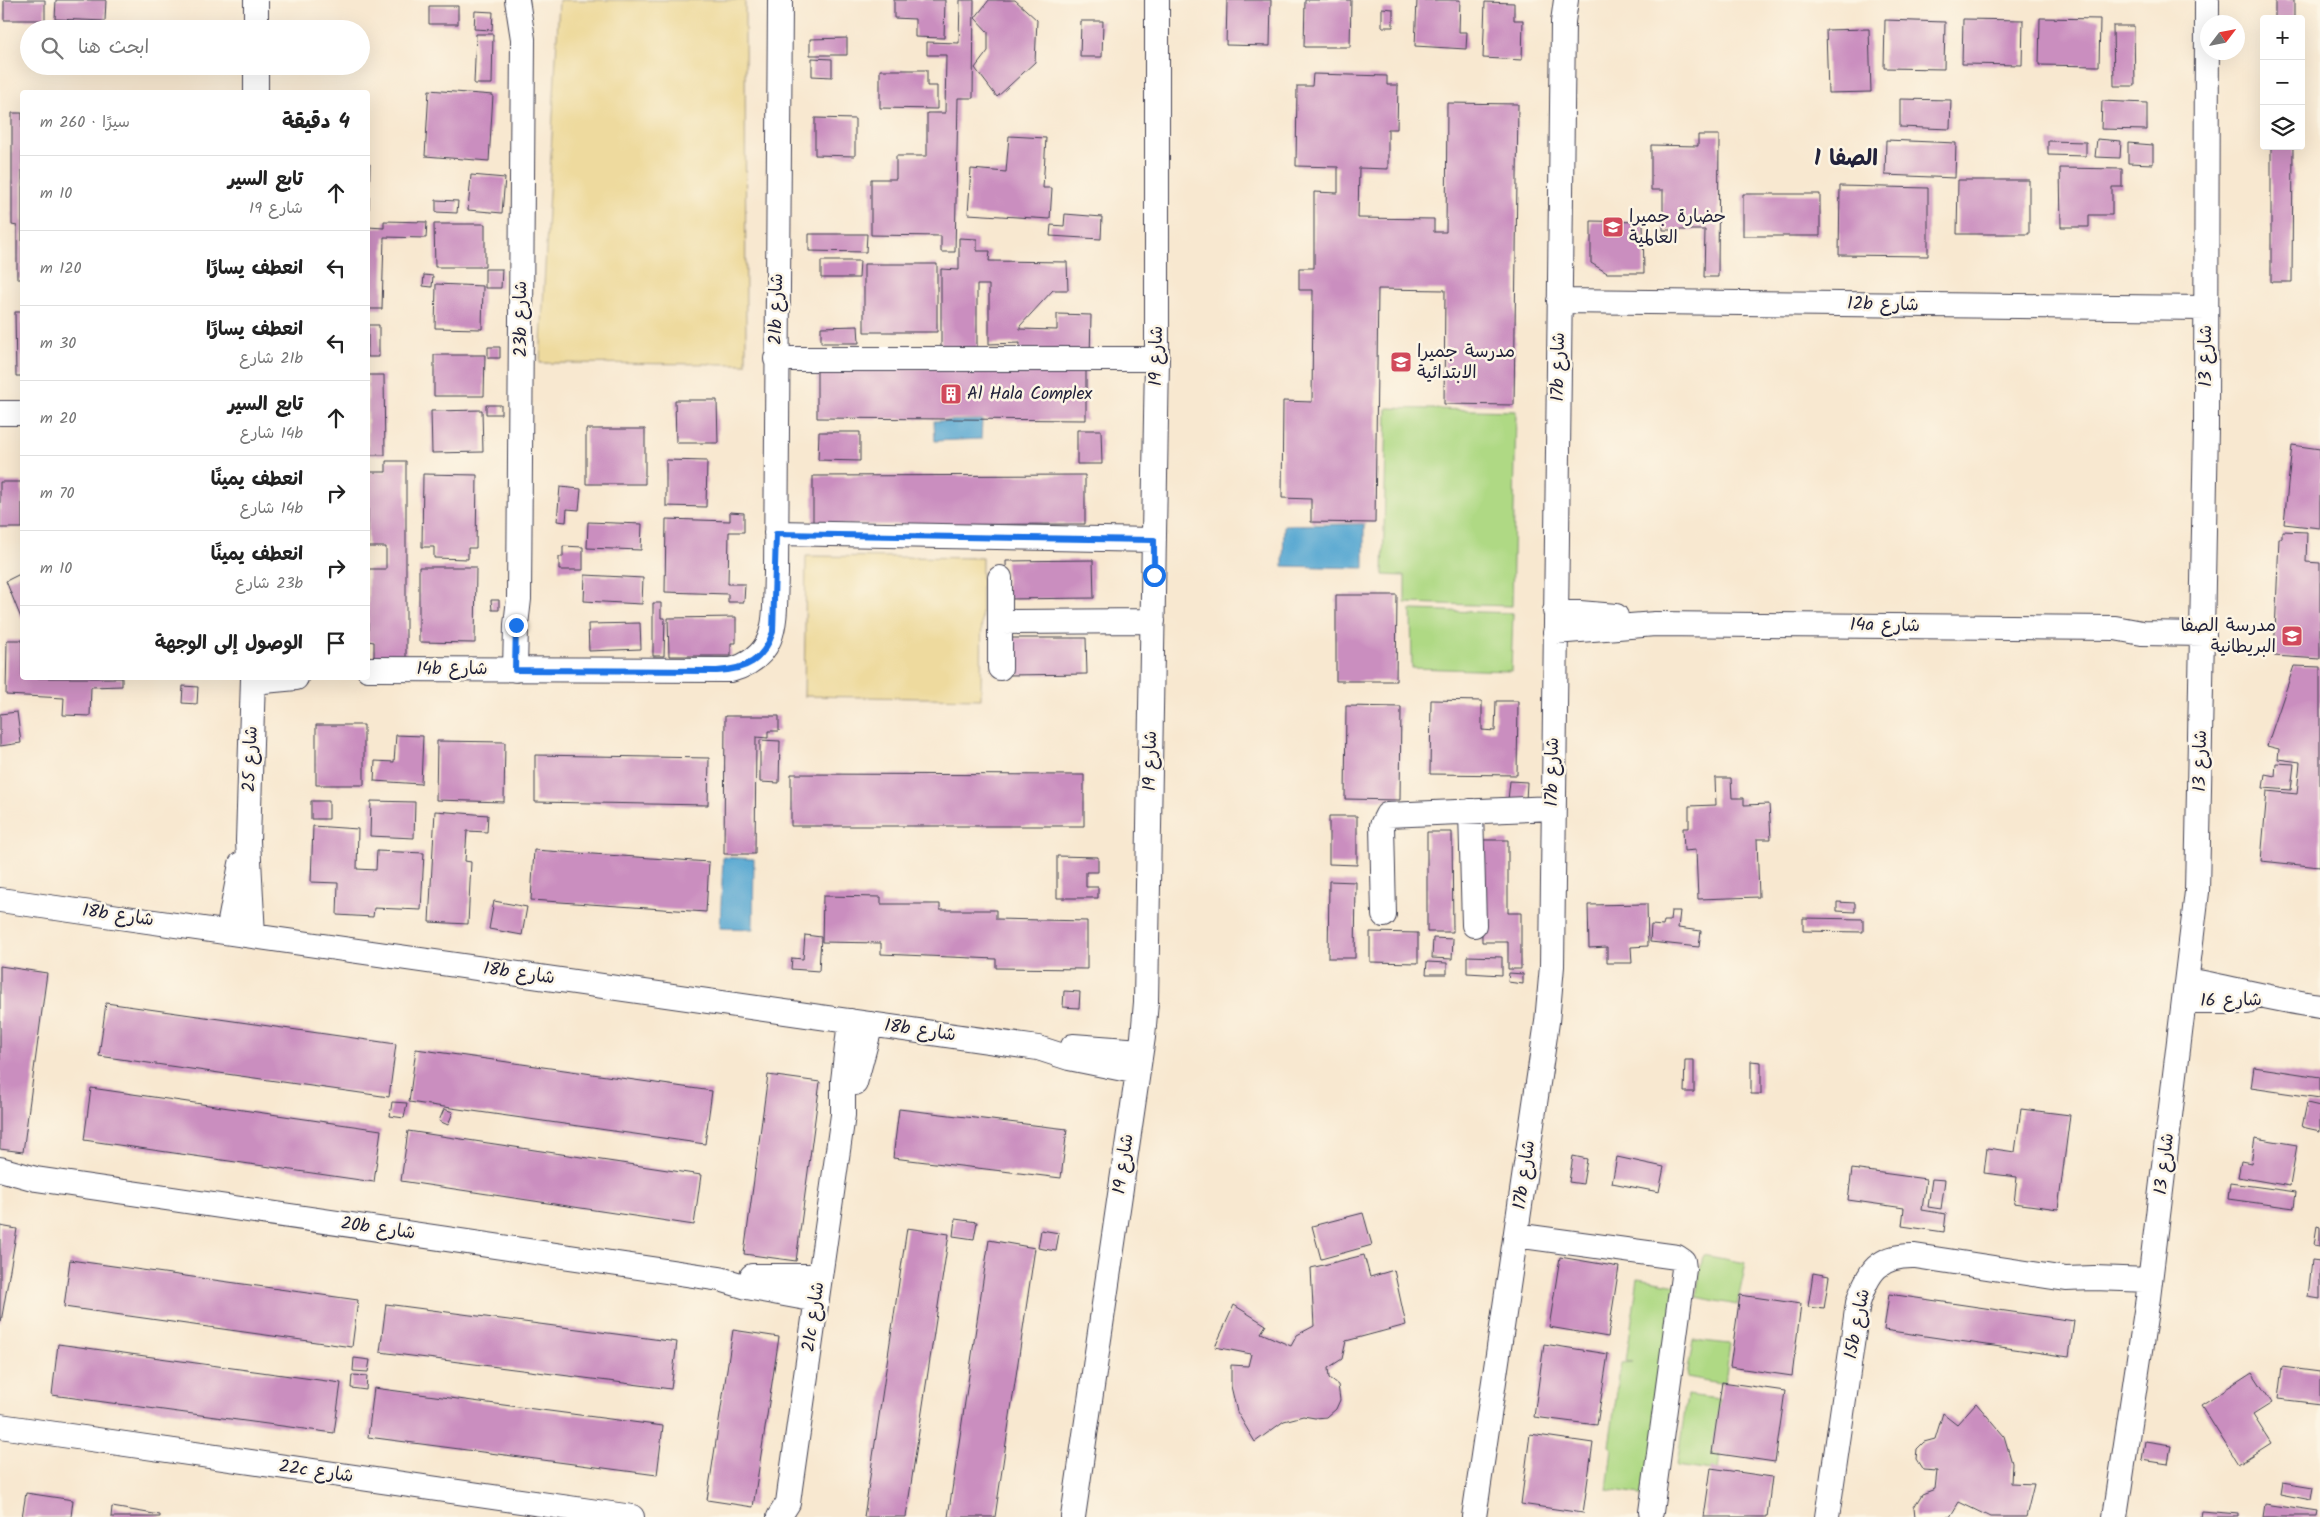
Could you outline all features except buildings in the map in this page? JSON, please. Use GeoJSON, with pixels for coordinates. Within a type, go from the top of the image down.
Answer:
{"type":"FeatureCollection","features":[{"type":"Feature","properties":{"kind":"street"},"geometry":{"type":"LineString","coordinates":[[256,0],[256,20]]}},
{"type":"Feature","properties":{"kind":"street","name":"23b شارع"},"geometry":{"type":"LineString","coordinates":[[517,0],[523,39],[519,599],[525,670]]}},
{"type":"Feature","properties":{"kind":"street","name":"23b شارع"},"geometry":{"type":"LineString","coordinates":[[523,39],[530,0]]}},
{"type":"Feature","properties":{"kind":"street","name":"21b شارع"},"geometry":{"type":"LineString","coordinates":[[774,618],[780,0]]}},
{"type":"Feature","properties":{"kind":"street","name":"شارع 19"},"geometry":{"type":"LineString","coordinates":[[1073,1517],[1139,1062],[1148,962],[1157,360],[1157,0]]}},
{"type":"Feature","properties":{"kind":"street","name":"شارع 13"},"geometry":{"type":"LineString","coordinates":[[2115,1517],[2149,1289],[2197,892],[2204,624],[2207,0]]}},
{"type":"Feature","properties":{"kind":"street","name":"17b شارع"},"geometry":{"type":"LineString","coordinates":[[1474,1517],[1550,995],[1564,11]]}},
{"type":"Feature","properties":{"kind":"street"},"geometry":{"type":"LineString","coordinates":[[256,75],[256,90]]}},
{"type":"Feature","properties":{"kind":"street","name":"12b شارع"},"geometry":{"type":"LineString","coordinates":[[1560,301],[2206,308]]}},
{"type":"Feature","properties":{"kind":"street"},"geometry":{"type":"LineString","coordinates":[[776,359],[1157,360]]}},
{"type":"Feature","properties":{"kind":"street"},"geometry":{"type":"LineString","coordinates":[[0,413],[20,413]]}},
{"type":"Feature","properties":{"kind":"street"},"geometry":{"type":"LineString","coordinates":[[776,534],[1154,540]]}},
{"type":"Feature","properties":{"kind":"street"},"geometry":{"type":"LineString","coordinates":[[1000,578],[1000,668]]}},
{"type":"Feature","properties":{"kind":"street","name":"14b شارع"},"geometry":{"type":"LineString","coordinates":[[370,669],[731,670],[745,666],[758,658],[768,647],[774,618]]}},
{"type":"Feature","properties":{"kind":"street"},"geometry":{"type":"LineString","coordinates":[[1001,622],[1153,621]]}},
{"type":"Feature","properties":{"kind":"street","name":"14a شارع"},"geometry":{"type":"LineString","coordinates":[[1555,622],[2114,628],[2142,633],[2204,624]]}},
{"type":"Feature","properties":{"kind":"street","name":"شارع 25"},"geometry":{"type":"LineString","coordinates":[[253,680],[248,841],[253,936]]}},
{"type":"Feature","properties":{"kind":"street"},"geometry":{"type":"LineString","coordinates":[[1384,915],[1382,825],[1384,818],[1390,814],[1552,808]]}},
{"type":"Feature","properties":{"kind":"street"},"geometry":{"type":"LineString","coordinates":[[1470,811],[1474,924]]}},
{"type":"Feature","properties":{"kind":"street","name":"شارع 25"},"geometry":{"type":"LineString","coordinates":[[228,932],[240,868],[248,841]]}},
{"type":"Feature","properties":{"kind":"street","name":"18b شارع"},"geometry":{"type":"LineString","coordinates":[[0,900],[1038,1048],[1068,1058],[1139,1062]]}},
{"type":"Feature","properties":{"kind":"street","name":"شارع 16"},"geometry":{"type":"LineString","coordinates":[[2186,991],[2320,1006]]}},
{"type":"Feature","properties":{"kind":"street","name":"21c شارع"},"geometry":{"type":"LineString","coordinates":[[778,1517],[788,1502],[843,1115],[843,1081],[860,1023]]}},
{"type":"Feature","properties":{"kind":"street","name":"20b شارع"},"geometry":{"type":"LineString","coordinates":[[0,1169],[36,1179],[720,1279],[748,1287],[817,1300]]}},
{"type":"Feature","properties":{"kind":"street","name":"20b شارع"},"geometry":{"type":"LineString","coordinates":[[0,1180],[36,1179]]}},
{"type":"Feature","properties":{"kind":"street"},"geometry":{"type":"LineString","coordinates":[[1516,1235],[1676,1257],[1683,1262],[1684,1269],[1651,1512]]}},
{"type":"Feature","properties":{"kind":"street","name":"15b شارع"},"geometry":{"type":"LineString","coordinates":[[1827,1517],[1858,1304],[1867,1277],[1876,1267],[1888,1259],[1901,1256],[1915,1256],[2066,1279],[2093,1288],[2149,1289]]}},
{"type":"Feature","properties":{"kind":"street","name":"20b شارع"},"geometry":{"type":"LineString","coordinates":[[720,1279],[820,1276]]}},
{"type":"Feature","properties":{"kind":"street","name":"22c شارع"},"geometry":{"type":"LineString","coordinates":[[0,1426],[632,1517]]}},
{"type":"Feature","properties":{"kind":"green space"},"geometry":{"type":"Polygon","coordinates":[[[1387,408],[1516,411],[1512,606],[1405,603],[1405,576],[1383,575],[1387,408]]]}},
{"type":"Feature","properties":{"kind":"green space"},"geometry":{"type":"Polygon","coordinates":[[[1411,610],[1513,613],[1511,671],[1412,668],[1411,610]]]}},
{"type":"Feature","properties":{"kind":"green space"},"geometry":{"type":"Polygon","coordinates":[[[1703,1255],[1746,1263],[1737,1305],[1696,1297],[1703,1255]]]}},
{"type":"Feature","properties":{"kind":"green space"},"geometry":{"type":"Polygon","coordinates":[[[1638,1278],[1677,1285],[1647,1496],[1607,1490],[1612,1448],[1609,1446],[1621,1363],[1633,1362],[1626,1361],[1638,1278]]]}},
{"type":"Feature","properties":{"kind":"green space"},"geometry":{"type":"Polygon","coordinates":[[[1693,1340],[1730,1344],[1725,1384],[1687,1377],[1693,1340]]]}},
{"type":"Feature","properties":{"kind":"green space"},"geometry":{"type":"Polygon","coordinates":[[[1687,1395],[1726,1400],[1718,1472],[1677,1466],[1687,1395]]]}},
{"type":"Feature","properties":{"kind":"sand"},"geometry":{"type":"Polygon","coordinates":[[[559,0],[745,0],[746,364],[540,363],[559,0]]]}},
{"type":"Feature","properties":{"kind":"sand"},"geometry":{"type":"Polygon","coordinates":[[[806,556],[982,558],[981,699],[804,696],[806,556]]]}},
{"type":"Feature","properties":{"kind":"water"},"geometry":{"type":"Polygon","coordinates":[[[982,420],[981,439],[935,441],[934,421],[982,420]]]}},
{"type":"Feature","properties":{"kind":"water"},"geometry":{"type":"Polygon","coordinates":[[[1364,524],[1364,568],[1283,566],[1284,525],[1364,524]]]}},
{"type":"Feature","properties":{"kind":"water"},"geometry":{"type":"Polygon","coordinates":[[[723,857],[754,859],[753,929],[720,928],[723,857]]]}},
{"type":"Feature","properties":{"kind":"place","name":"حضارة جميرا العالمية"},"geometry":{"type":"Point","coordinates":[1613,227]}},
{"type":"Feature","properties":{"kind":"place","name":"مدرسة جميرا الابتدائية"},"geometry":{"type":"Point","coordinates":[1401,362]}},
{"type":"Feature","properties":{"kind":"place","name":"Al Hala Complex"},"geometry":{"type":"Point","coordinates":[951,394]}},
{"type":"Feature","properties":{"kind":"place","name":"مدرسة الصفا البريطانية"},"geometry":{"type":"Point","coordinates":[2292,636]}},
{"type":"Feature","properties":{"kind":"district","name":"الصفا 1"},"geometry":{"type":"Point","coordinates":[1846,159]}},
{"type":"Feature","properties":{"kind":"route"},"geometry":{"type":"LineString","coordinates":[[516,625],[515,670],[717,671],[745,666],[758,658],[768,647],[773,632],[776,534],[1154,540],[1154,575]]}}]}
